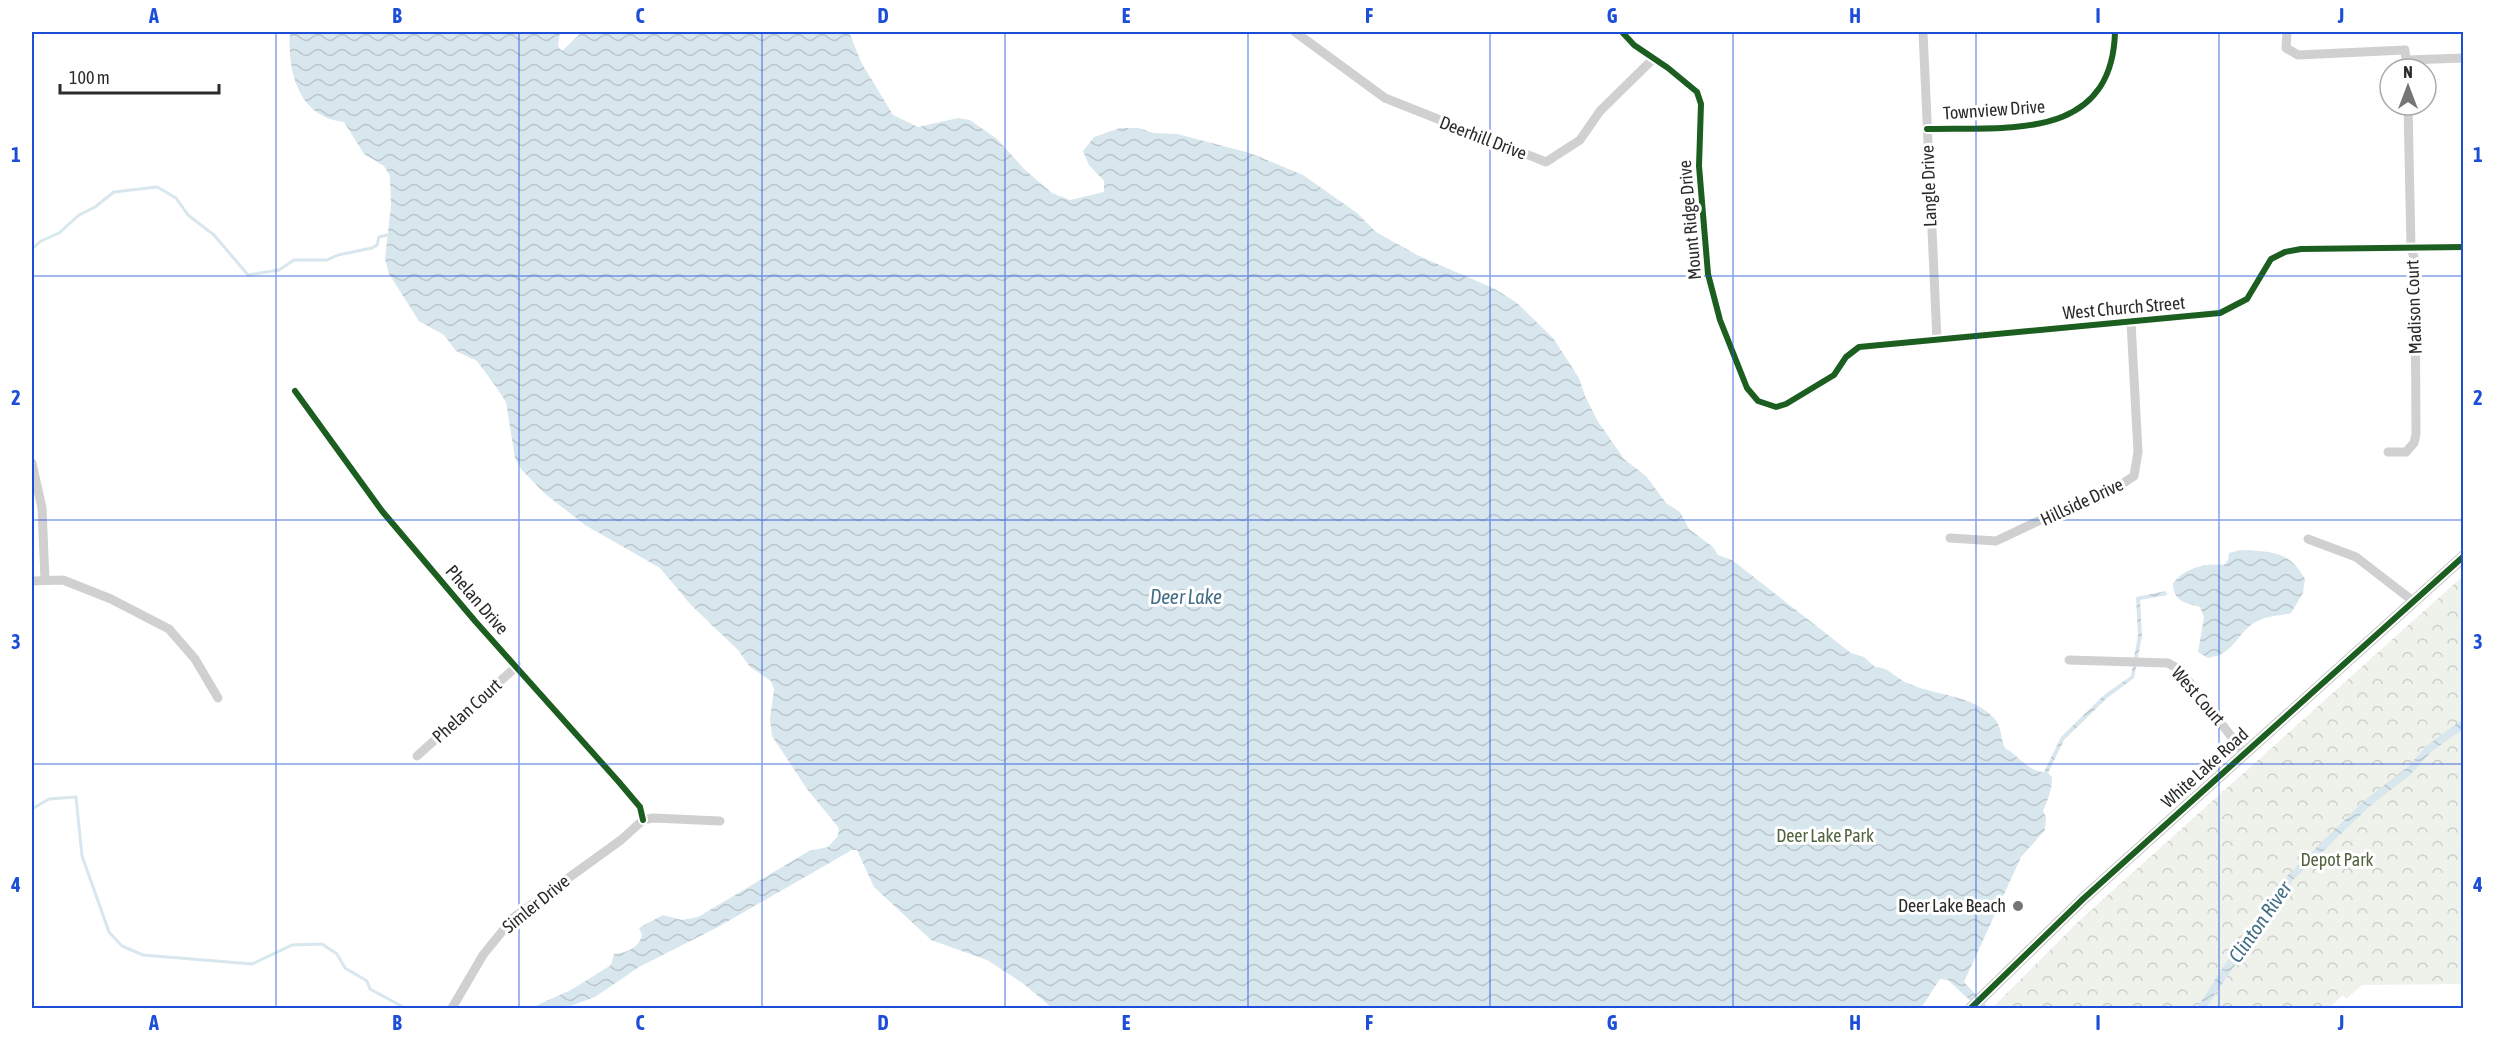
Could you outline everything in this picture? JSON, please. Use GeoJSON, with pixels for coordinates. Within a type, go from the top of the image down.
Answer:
{"type":"FeatureCollection","features":[{"type":"Feature","properties":{"kind":"street","name":"Deerhill Drive"},"geometry":{"type":"LineString","coordinates":[[1295,32],[1385,98],[1546,162],[1580,140],[1600,111],[1653,59]]}},
{"type":"Feature","properties":{"kind":"street"},"geometry":{"type":"LineString","coordinates":[[1622,32],[1634,45],[1653,59]]}},
{"type":"Feature","properties":{"kind":"street","name":"Langle Drive"},"geometry":{"type":"LineString","coordinates":[[1923,32],[1936,340]]}},
{"type":"Feature","properties":{"kind":"street","name":"Townview Drive"},"geometry":{"type":"LineString","coordinates":[[1927,129],[2037,125],[2074,113],[2104,82],[2115,57],[2115,32]]}},
{"type":"Feature","properties":{"kind":"street"},"geometry":{"type":"LineString","coordinates":[[2287,32],[2286,48],[2298,55],[2406,50],[2406,57]]}},
{"type":"Feature","properties":{"kind":"street"},"geometry":{"type":"LineString","coordinates":[[2438,61],[2463,58]]}},
{"type":"Feature","properties":{"kind":"street","name":"Mount Ridge Drive"},"geometry":{"type":"LineString","coordinates":[[1653,59],[1697,92],[1701,118],[1699,166],[1712,294],[1747,388],[1758,402],[1776,407],[1782,405]]}},
{"type":"Feature","properties":{"kind":"street","name":"Madison Court"},"geometry":{"type":"LineString","coordinates":[[2388,452],[2406,452],[2414,443],[2416,434],[2415,260],[2411,248],[2408,117]]}},
{"type":"Feature","properties":{"kind":"street","name":"West Church Street"},"geometry":{"type":"LineString","coordinates":[[1782,405],[1834,375],[1846,357],[1859,347],[2199,316],[2233,308],[2247,299],[2271,259],[2285,252],[2301,249],[2463,247]]}},
{"type":"Feature","properties":{"kind":"street","name":"Hillside Drive"},"geometry":{"type":"LineString","coordinates":[[1950,538],[1996,541],[2068,507],[2113,490],[2134,476],[2138,452],[2131,322]]}},
{"type":"Feature","properties":{"kind":"street","name":"Phelan Drive"},"geometry":{"type":"LineString","coordinates":[[296,391],[382,511],[475,621],[640,807],[643,820]]}},
{"type":"Feature","properties":{"kind":"street"},"geometry":{"type":"LineString","coordinates":[[32,463],[42,508],[45,580]]}},
{"type":"Feature","properties":{"kind":"street"},"geometry":{"type":"LineString","coordinates":[[2308,538],[2356,557],[2413,601]]}},
{"type":"Feature","properties":{"kind":"street","name":"White Lake Road"},"geometry":{"type":"LineString","coordinates":[[1975,1005],[2083,899],[2463,556]]}},
{"type":"Feature","properties":{"kind":"street"},"geometry":{"type":"LineString","coordinates":[[32,581],[63,580],[111,598],[169,629],[195,659],[219,698]]}},
{"type":"Feature","properties":{"kind":"street","name":"West Court"},"geometry":{"type":"LineString","coordinates":[[2069,660],[2135,660],[2168,663],[2180,670],[2244,753]]}},
{"type":"Feature","properties":{"kind":"street","name":"Phelan Court"},"geometry":{"type":"LineString","coordinates":[[417,756],[517,666]]}},
{"type":"Feature","properties":{"kind":"street"},"geometry":{"type":"LineString","coordinates":[[643,820],[653,818],[720,821]]}},
{"type":"Feature","properties":{"kind":"street","name":"Simler Drive"},"geometry":{"type":"LineString","coordinates":[[452,1008],[483,955],[513,918],[621,840],[643,820]]}},
{"type":"Feature","properties":{"kind":"green space","name":"Depot Park"},"geometry":{"type":"Polygon","coordinates":[[[2463,576],[2463,984],[2362,985],[2346,999],[2343,995],[2329,1008],[1992,1008],[2079,921],[2463,576]]]}},
{"type":"Feature","properties":{"kind":"water","name":"Deer Lake"},"geometry":{"type":"Polygon","coordinates":[[[290,32],[560,32],[558,46],[562,51],[582,32],[849,32],[861,62],[893,115],[918,127],[958,118],[970,120],[997,139],[1024,169],[1052,193],[1070,200],[1104,192],[1104,181],[1089,165],[1083,151],[1094,137],[1120,128],[1138,128],[1154,133],[1177,134],[1250,153],[1303,175],[1357,213],[1376,232],[1417,255],[1495,289],[1517,303],[1553,338],[1579,378],[1597,420],[1624,459],[1646,476],[1666,503],[1680,512],[1689,529],[1713,547],[1718,555],[1732,560],[1851,653],[1864,657],[1875,667],[1888,671],[1907,683],[1964,700],[1985,710],[1997,721],[2005,748],[2029,767],[2039,771],[2044,772],[2061,737],[2104,695],[2131,676],[2138,635],[2136,597],[2166,591],[2167,595],[2140,600],[2142,636],[2134,678],[2107,698],[2064,740],[2048,773],[2052,777],[2052,782],[2043,811],[2046,817],[2045,830],[2021,857],[1964,982],[1989,1008],[1978,1008],[1948,980],[1940,979],[1921,1008],[1052,1008],[1024,984],[987,960],[931,940],[874,887],[857,850],[852,850],[718,927],[639,967],[595,997],[565,1008],[531,1008],[571,990],[611,965],[614,954],[627,951],[638,943],[642,935],[639,928],[663,915],[682,920],[698,917],[809,851],[828,847],[838,836],[839,828],[807,789],[772,736],[770,719],[774,689],[771,681],[750,667],[738,650],[691,605],[660,568],[585,525],[544,493],[521,469],[515,458],[506,402],[494,384],[477,361],[456,351],[444,335],[419,321],[389,274],[385,259],[391,205],[390,176],[384,166],[364,154],[344,122],[328,119],[306,102],[294,76],[290,32]]]}},
{"type":"Feature","properties":{"kind":"water"},"geometry":{"type":"Polygon","coordinates":[[[2240,550],[2269,552],[2285,557],[2299,569],[2305,579],[2303,593],[2291,613],[2257,621],[2244,631],[2230,648],[2217,656],[2208,658],[2198,652],[2204,617],[2200,607],[2181,600],[2175,594],[2173,583],[2189,570],[2210,565],[2224,565],[2229,553],[2240,550]]]}},
{"type":"Feature","properties":{"kind":"water","name":"Clinton River"},"geometry":{"type":"Polygon","coordinates":[[[2463,719],[2463,729],[2431,752],[2409,776],[2371,805],[2292,881],[2206,1008],[2197,1008],[2287,876],[2365,800],[2409,766],[2426,746],[2463,719]]]}},
{"type":"Feature","properties":{"kind":"waterway"},"geometry":{"type":"LineString","coordinates":[[32,249],[41,241],[59,233],[79,215],[95,207],[114,192],[157,187],[176,198],[188,215],[214,235],[248,275],[279,270],[294,260],[327,260],[338,255],[372,248],[377,245],[379,237],[387,235]]}},
{"type":"Feature","properties":{"kind":"waterway"},"geometry":{"type":"LineString","coordinates":[[32,809],[49,799],[76,797],[82,856],[109,932],[122,946],[143,955],[252,964],[292,945],[322,944],[337,954],[345,968],[367,981],[370,989],[405,1008]]}},
{"type":"Feature","properties":{"kind":"cycle path"},"geometry":{"type":"LineString","coordinates":[[1622,32],[1634,45],[1668,68],[1697,92],[1701,104],[1699,166],[1708,274],[1720,320],[1747,388],[1758,401],[1776,407],[1786,404],[1834,375],[1846,357],[1859,347],[2220,313],[2247,299],[2271,259],[2285,252],[2301,249],[2464,247]]}},
{"type":"Feature","properties":{"kind":"cycle path"},"geometry":{"type":"LineString","coordinates":[[1927,129],[2021,126],[2050,121],[2075,111],[2096,93],[2109,68],[2115,32]]}},
{"type":"Feature","properties":{"kind":"cycle path"},"geometry":{"type":"LineString","coordinates":[[295,391],[382,511],[475,621],[640,807],[643,820]]}},
{"type":"Feature","properties":{"kind":"cycle path"},"geometry":{"type":"LineString","coordinates":[[1971,1008],[2083,899],[2464,556]]}},
{"type":"Feature","properties":{"kind":"place","name":"Deer Lake Beach"},"geometry":{"type":"Point","coordinates":[2018,906]}},
{"type":"Feature","properties":{"kind":"park label","name":"Deer Lake Park"},"geometry":{"type":"Point","coordinates":[1825,836]}}]}
